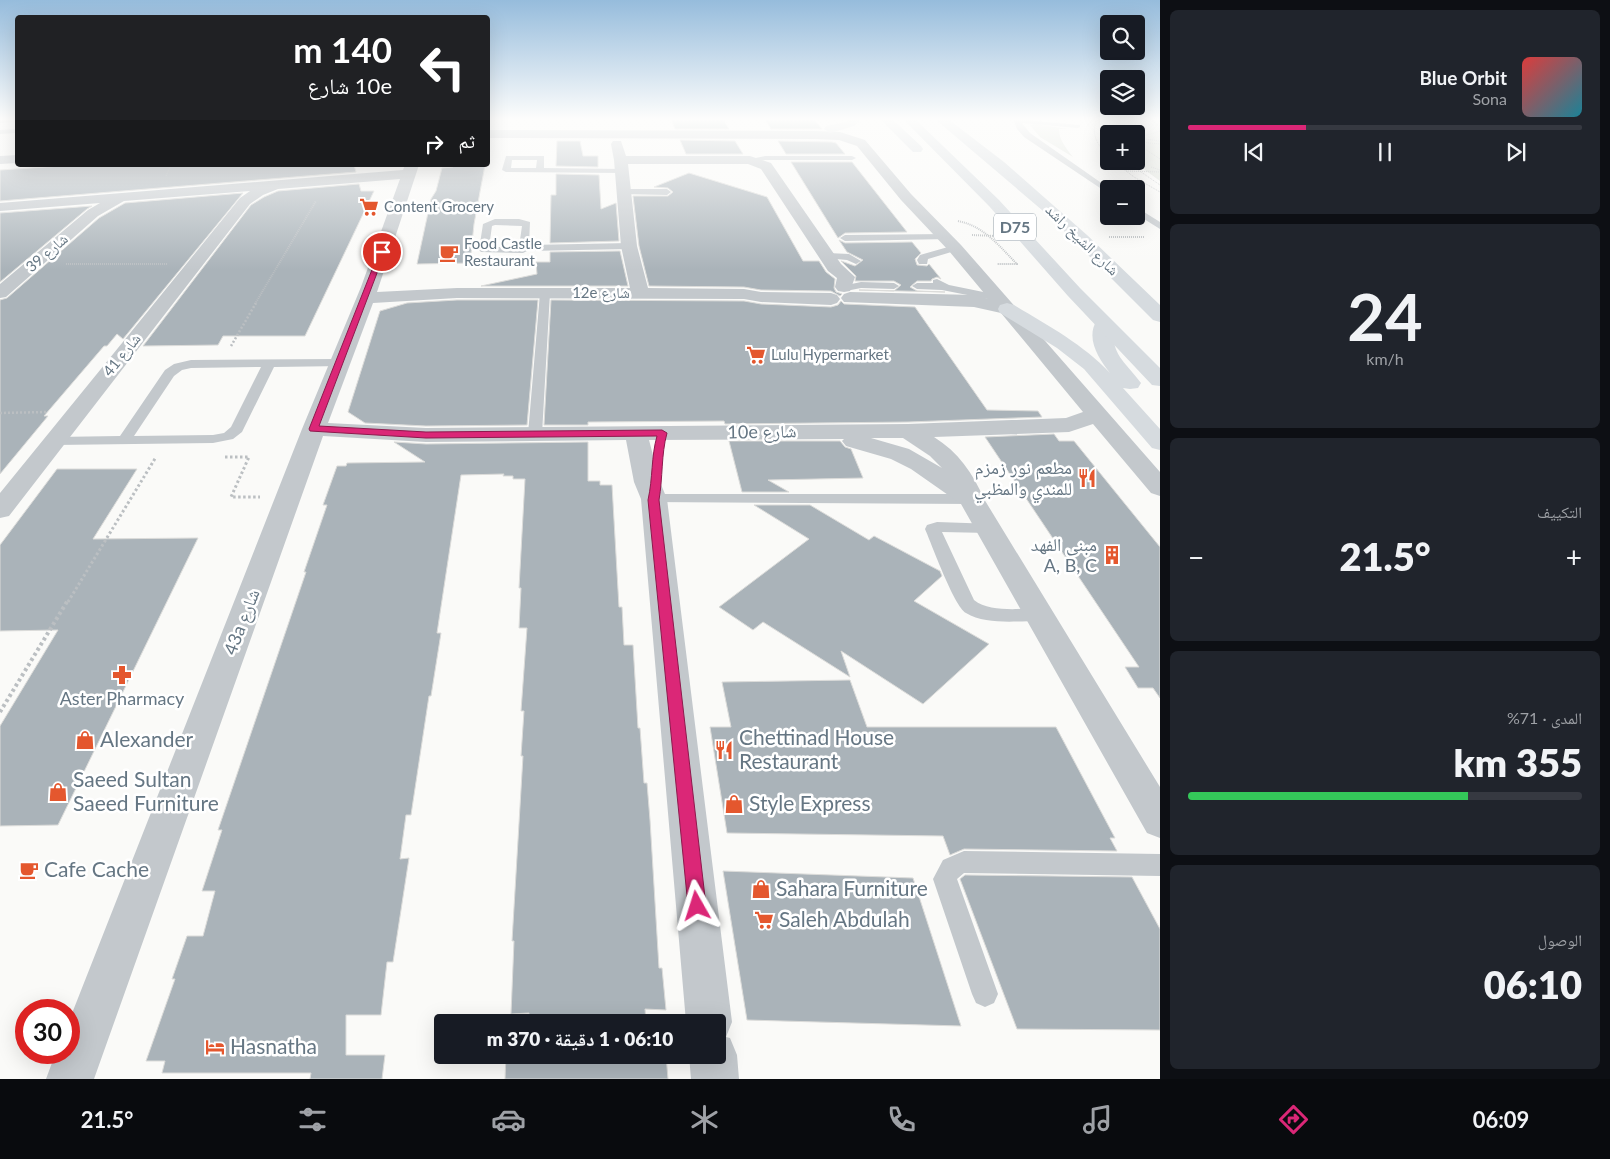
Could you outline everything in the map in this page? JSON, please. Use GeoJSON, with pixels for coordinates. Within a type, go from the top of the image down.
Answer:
{"type":"FeatureCollection","features":[{"type":"Feature","properties":{"kind":"main road"},"geometry":{"type":"LineString","coordinates":[[942,169],[967,188],[994,203]]}},
{"type":"Feature","properties":{"kind":"main road","name":"D75"},"geometry":{"type":"LineString","coordinates":[[960,169],[994,203],[1104,324],[1160,380]]}},
{"type":"Feature","properties":{"kind":"main road","name":"شارع الشيخ راشد"},"geometry":{"type":"LineString","coordinates":[[1003,169],[1060,218],[1157,311]]}},
{"type":"Feature","properties":{"kind":"main road"},"geometry":{"type":"LineString","coordinates":[[1003,304],[1064,344],[1091,365],[1160,443]]}},
{"type":"Feature","properties":{"kind":"main road"},"geometry":{"type":"LineString","coordinates":[[1104,324],[1102,339],[1108,357],[1160,416]]}},
{"type":"Feature","properties":{"kind":"street"},"geometry":{"type":"LineString","coordinates":[[622,169],[632,294]]}},
{"type":"Feature","properties":{"kind":"street"},"geometry":{"type":"LineString","coordinates":[[768,169],[831,262],[831,278],[836,291]]}},
{"type":"Feature","properties":{"kind":"street"},"geometry":{"type":"LineString","coordinates":[[883,169],[902,193],[950,242],[1160,488]]}},
{"type":"Feature","properties":{"kind":"street"},"geometry":{"type":"LineString","coordinates":[[328,180],[409,173]]}},
{"type":"Feature","properties":{"kind":"street","name":"43a شارع"},"geometry":{"type":"LineString","coordinates":[[70,1079],[311,436],[367,292],[409,173]]}},
{"type":"Feature","properties":{"kind":"street","name":"شارع 41"},"geometry":{"type":"LineString","coordinates":[[0,510],[195,264],[240,194],[258,192],[277,184],[328,180]]}},
{"type":"Feature","properties":{"kind":"street"},"geometry":{"type":"LineString","coordinates":[[0,207],[131,197],[240,194]]}},
{"type":"Feature","properties":{"kind":"street","name":"شارع 39"},"geometry":{"type":"LineString","coordinates":[[0,294],[94,213],[113,202],[131,197]]}},
{"type":"Feature","properties":{"kind":"street"},"geometry":{"type":"LineString","coordinates":[[73,201],[88,206],[94,213]]}},
{"type":"Feature","properties":{"kind":"street","name":"12e شارع"},"geometry":{"type":"LineString","coordinates":[[367,292],[744,294],[761,297],[836,291],[974,300],[1003,304]]}},
{"type":"Feature","properties":{"kind":"street","name":"10e شارع"},"geometry":{"type":"LineString","coordinates":[[311,436],[395,439],[426,435],[662,433],[780,428],[809,432],[908,431],[1069,425],[1089,418],[1095,413]]}},
{"type":"Feature","properties":{"kind":"street"},"geometry":{"type":"LineString","coordinates":[[908,431],[936,448],[960,472],[971,499],[1160,821]]}},
{"type":"Feature","properties":{"kind":"street"},"geometry":{"type":"LineString","coordinates":[[809,432],[877,446],[900,454],[920,464],[971,499]]}},
{"type":"Feature","properties":{"kind":"street"},"geometry":{"type":"LineString","coordinates":[[636,433],[647,482],[654,500],[708,1014]]}},
{"type":"Feature","properties":{"kind":"street"},"geometry":{"type":"LineString","coordinates":[[654,500],[657,483],[657,451],[662,433]]}},
{"type":"Feature","properties":{"kind":"street"},"geometry":{"type":"LineString","coordinates":[[714,1064],[715,1079]]}},
{"type":"Feature","properties":{"kind":"lane"},"geometry":{"type":"LineString","coordinates":[[1076,169],[1100,186]]}},
{"type":"Feature","properties":{"kind":"lane"},"geometry":{"type":"LineString","coordinates":[[624,192],[667,192]]}},
{"type":"Feature","properties":{"kind":"lane"},"geometry":{"type":"LineString","coordinates":[[1145,216],[1160,226]]}},
{"type":"Feature","properties":{"kind":"lane"},"geometry":{"type":"LineString","coordinates":[[489,223],[526,223],[525,246],[524,250],[520,252],[484,250],[489,223]]}},
{"type":"Feature","properties":{"kind":"lane"},"geometry":{"type":"LineString","coordinates":[[845,238],[950,242]]}},
{"type":"Feature","properties":{"kind":"lane"},"geometry":{"type":"LineString","coordinates":[[923,262],[924,257],[950,242]]}},
{"type":"Feature","properties":{"kind":"lane"},"geometry":{"type":"LineString","coordinates":[[525,246],[629,248]]}},
{"type":"Feature","properties":{"kind":"lane"},"geometry":{"type":"LineString","coordinates":[[831,262],[850,257],[856,261]]}},
{"type":"Feature","properties":{"kind":"lane"},"geometry":{"type":"LineString","coordinates":[[836,291],[870,283],[894,286]]}},
{"type":"Feature","properties":{"kind":"lane"},"geometry":{"type":"LineString","coordinates":[[917,286],[940,284],[1003,304]]}},
{"type":"Feature","properties":{"kind":"lane"},"geometry":{"type":"LineString","coordinates":[[535,434],[545,293]]}},
{"type":"Feature","properties":{"kind":"lane"},"geometry":{"type":"LineString","coordinates":[[124,440],[172,370],[191,364],[339,363]]}},
{"type":"Feature","properties":{"kind":"lane"},"geometry":{"type":"LineString","coordinates":[[55,441],[213,439],[235,433],[270,364]]}},
{"type":"Feature","properties":{"kind":"lane"},"geometry":{"type":"LineString","coordinates":[[654,500],[971,499]]}},
{"type":"Feature","properties":{"kind":"lane"},"geometry":{"type":"LineString","coordinates":[[989,528],[939,527],[934,529],[967,604],[973,610],[982,613],[1039,615]]}},
{"type":"Feature","properties":{"kind":"lane"},"geometry":{"type":"LineString","coordinates":[[985,994],[945,879],[946,872],[950,867],[964,862],[1160,866]]}},
{"type":"Feature","properties":{"kind":"path"},"geometry":{"type":"LineString","coordinates":[[1126,171],[1160,171]]}},
{"type":"Feature","properties":{"kind":"path"},"geometry":{"type":"LineString","coordinates":[[1126,171],[1160,192]]}},
{"type":"Feature","properties":{"kind":"path"},"geometry":{"type":"LineString","coordinates":[[1139,171],[1160,185]]}},
{"type":"Feature","properties":{"kind":"path"},"geometry":{"type":"LineString","coordinates":[[220,364],[328,180]]}},
{"type":"Feature","properties":{"kind":"path"},"geometry":{"type":"LineString","coordinates":[[969,264],[1017,264],[982,230]]}},
{"type":"Feature","properties":{"kind":"path"},"geometry":{"type":"LineString","coordinates":[[34,265],[195,264]]}},
{"type":"Feature","properties":{"kind":"path"},"geometry":{"type":"LineString","coordinates":[[0,413],[78,412]]}},
{"type":"Feature","properties":{"kind":"path"},"geometry":{"type":"LineString","coordinates":[[0,712],[167,440]]}},
{"type":"Feature","properties":{"kind":"path"},"geometry":{"type":"LineString","coordinates":[[222,457],[249,457],[231,497],[289,496]]}},
{"type":"Feature","properties":{"kind":"shaded area"},"geometry":{"type":"Polygon","coordinates":[[[1145,169],[1160,169],[1160,181],[1145,170],[1145,169]]]}},
{"type":"Feature","properties":{"kind":"building"},"geometry":{"type":"Polygon","coordinates":[[[355,169],[356,172],[0,201],[0,170],[355,169]]]}},
{"type":"Feature","properties":{"kind":"building"},"geometry":{"type":"Polygon","coordinates":[[[442,169],[484,169],[474,224],[470,263],[417,264],[431,199],[436,191],[442,169]]]}},
{"type":"Feature","properties":{"kind":"building"},"geometry":{"type":"Polygon","coordinates":[[[796,169],[858,169],[907,232],[845,233],[838,238],[796,169]]]}},
{"type":"Feature","properties":{"kind":"building"},"geometry":{"type":"Polygon","coordinates":[[[689,173],[767,197],[803,261],[819,261],[826,272],[835,279],[834,288],[836,292],[842,294],[840,296],[831,291],[761,290],[744,287],[649,286],[639,246],[633,196],[668,196],[673,192],[668,188],[654,187],[689,173]]]}},
{"type":"Feature","properties":{"kind":"building"},"geometry":{"type":"Polygon","coordinates":[[[556,174],[599,175],[601,209],[616,203],[619,241],[550,243],[551,195],[556,195],[556,174]]]}},
{"type":"Feature","properties":{"kind":"building"},"geometry":{"type":"Polygon","coordinates":[[[359,184],[361,191],[374,191],[305,336],[223,336],[218,345],[143,346],[251,205],[278,191],[359,184]]]}},
{"type":"Feature","properties":{"kind":"building"},"geometry":{"type":"Polygon","coordinates":[[[243,193],[123,339],[117,334],[107,346],[104,346],[44,416],[48,416],[0,474],[0,300],[7,298],[99,218],[125,203],[243,193]]]}},
{"type":"Feature","properties":{"kind":"building"},"geometry":{"type":"Polygon","coordinates":[[[92,206],[87,209],[0,282],[0,213],[92,206]]]}},
{"type":"Feature","properties":{"kind":"building"},"geometry":{"type":"Polygon","coordinates":[[[839,240],[845,243],[912,242],[921,253],[915,259],[917,265],[927,266],[929,264],[941,279],[937,277],[931,281],[917,281],[910,287],[917,291],[945,292],[894,291],[901,285],[894,281],[855,281],[856,276],[841,261],[855,266],[863,260],[847,252],[839,240]]]}},
{"type":"Feature","properties":{"kind":"building"},"geometry":{"type":"Polygon","coordinates":[[[620,251],[628,286],[481,286],[537,274],[536,262],[550,262],[550,252],[620,251]]]}},
{"type":"Feature","properties":{"kind":"building"},"geometry":{"type":"Polygon","coordinates":[[[457,300],[538,300],[527,425],[426,426],[365,423],[348,412],[380,311],[407,303],[457,300]]]}},
{"type":"Feature","properties":{"kind":"building"},"geometry":{"type":"Polygon","coordinates":[[[551,300],[744,301],[761,304],[831,307],[838,305],[841,301],[844,304],[915,307],[987,410],[1038,411],[1042,417],[908,422],[725,424],[724,421],[588,422],[588,425],[544,425],[551,300]]]}},
{"type":"Feature","properties":{"kind":"building","name":"مبنى الفهد A, B, C"},"geometry":{"type":"Polygon","coordinates":[[[1054,434],[1059,441],[1074,441],[1160,547],[1160,698],[1153,688],[1138,688],[1125,667],[1139,667],[985,437],[1054,434]]]}},
{"type":"Feature","properties":{"kind":"building"},"geometry":{"type":"Polygon","coordinates":[[[729,441],[840,441],[845,447],[851,449],[863,478],[768,480],[789,492],[742,492],[729,441]]]}},
{"type":"Feature","properties":{"kind":"building"},"geometry":{"type":"Polygon","coordinates":[[[394,442],[426,444],[588,442],[588,481],[600,481],[600,485],[612,485],[619,607],[622,607],[624,645],[633,645],[638,728],[640,728],[644,783],[647,783],[650,820],[659,968],[662,968],[666,1010],[645,1009],[645,1014],[511,1014],[514,941],[512,941],[523,756],[521,756],[524,711],[521,711],[527,628],[519,628],[521,588],[519,588],[525,479],[513,479],[513,476],[503,476],[504,474],[461,475],[437,633],[441,633],[431,696],[429,696],[411,815],[406,815],[400,859],[409,858],[393,962],[387,962],[381,1015],[346,1015],[346,1055],[385,1055],[382,1079],[310,1079],[311,1073],[162,1073],[165,1061],[146,1061],[175,979],[172,979],[187,936],[203,936],[215,891],[202,891],[222,830],[218,830],[306,572],[304,572],[327,505],[323,505],[337,466],[346,466],[347,463],[425,462],[394,442]]]}},
{"type":"Feature","properties":{"kind":"building"},"geometry":{"type":"Polygon","coordinates":[[[57,469],[137,469],[93,539],[198,538],[58,825],[0,826],[0,726],[58,630],[0,631],[0,545],[57,469]]]}},
{"type":"Feature","properties":{"kind":"building"},"geometry":{"type":"Polygon","coordinates":[[[754,505],[810,505],[869,540],[874,536],[940,571],[942,576],[914,601],[989,644],[923,704],[841,651],[850,677],[763,622],[753,630],[719,607],[809,539],[754,505]]]}},
{"type":"Feature","properties":{"kind":"building"},"geometry":{"type":"Polygon","coordinates":[[[850,680],[867,727],[1056,727],[1115,838],[1110,838],[1117,851],[964,849],[950,855],[943,836],[727,833],[710,727],[731,727],[722,682],[850,680]]]}},
{"type":"Feature","properties":{"kind":"building"},"geometry":{"type":"Polygon","coordinates":[[[723,871],[913,878],[961,1026],[747,1020],[723,871]]]}},
{"type":"Feature","properties":{"kind":"building"},"geometry":{"type":"Polygon","coordinates":[[[965,875],[1132,877],[1160,929],[1160,1030],[1017,1029],[960,879],[965,875]]]}},
{"type":"Feature","properties":{"kind":"building"},"geometry":{"type":"Polygon","coordinates":[[[506,1064],[667,1064],[668,1079],[505,1079],[506,1064]]]}},
{"type":"Feature","properties":{"kind":"place","name":"Content Grocery"},"geometry":{"type":"Point","coordinates":[369,207]}},
{"type":"Feature","properties":{"kind":"place","name":"Food Castle Restaurant"},"geometry":{"type":"Point","coordinates":[449,253]}},
{"type":"Feature","properties":{"kind":"place","name":"Lulu Hypermarket"},"geometry":{"type":"Point","coordinates":[756,355]}},
{"type":"Feature","properties":{"kind":"place","name":"مطعم نور زمزم للمندي والمظبي"},"geometry":{"type":"Point","coordinates":[1087,478]}},
{"type":"Feature","properties":{"kind":"place","name":"مبنى الفهد A, B, C"},"geometry":{"type":"Point","coordinates":[1112,555]}},
{"type":"Feature","properties":{"kind":"place","name":"Aster Pharmacy"},"geometry":{"type":"Point","coordinates":[122,675]}},
{"type":"Feature","properties":{"kind":"place","name":"Alexander"},"geometry":{"type":"Point","coordinates":[85,740]}},
{"type":"Feature","properties":{"kind":"place","name":"Chettinad House Restaurant"},"geometry":{"type":"Point","coordinates":[724,750]}},
{"type":"Feature","properties":{"kind":"place","name":"Saeed Sultan Saeed Furniture"},"geometry":{"type":"Point","coordinates":[58,792]}},
{"type":"Feature","properties":{"kind":"place","name":"Style Express"},"geometry":{"type":"Point","coordinates":[734,804]}},
{"type":"Feature","properties":{"kind":"place","name":"Cafe Cache"},"geometry":{"type":"Point","coordinates":[29,870]}},
{"type":"Feature","properties":{"kind":"place","name":"Sahara Furniture"},"geometry":{"type":"Point","coordinates":[761,889]}},
{"type":"Feature","properties":{"kind":"place","name":"Saleh Abdulah"},"geometry":{"type":"Point","coordinates":[764,920]}},
{"type":"Feature","properties":{"kind":"place","name":"Hasnatha"},"geometry":{"type":"Point","coordinates":[215,1047]}},
{"type":"Feature","properties":{"kind":"route"},"geometry":{"type":"LineString","coordinates":[[382,252],[314,429],[426,435],[662,433],[657,451],[657,483],[654,500],[697,906]]}}]}
